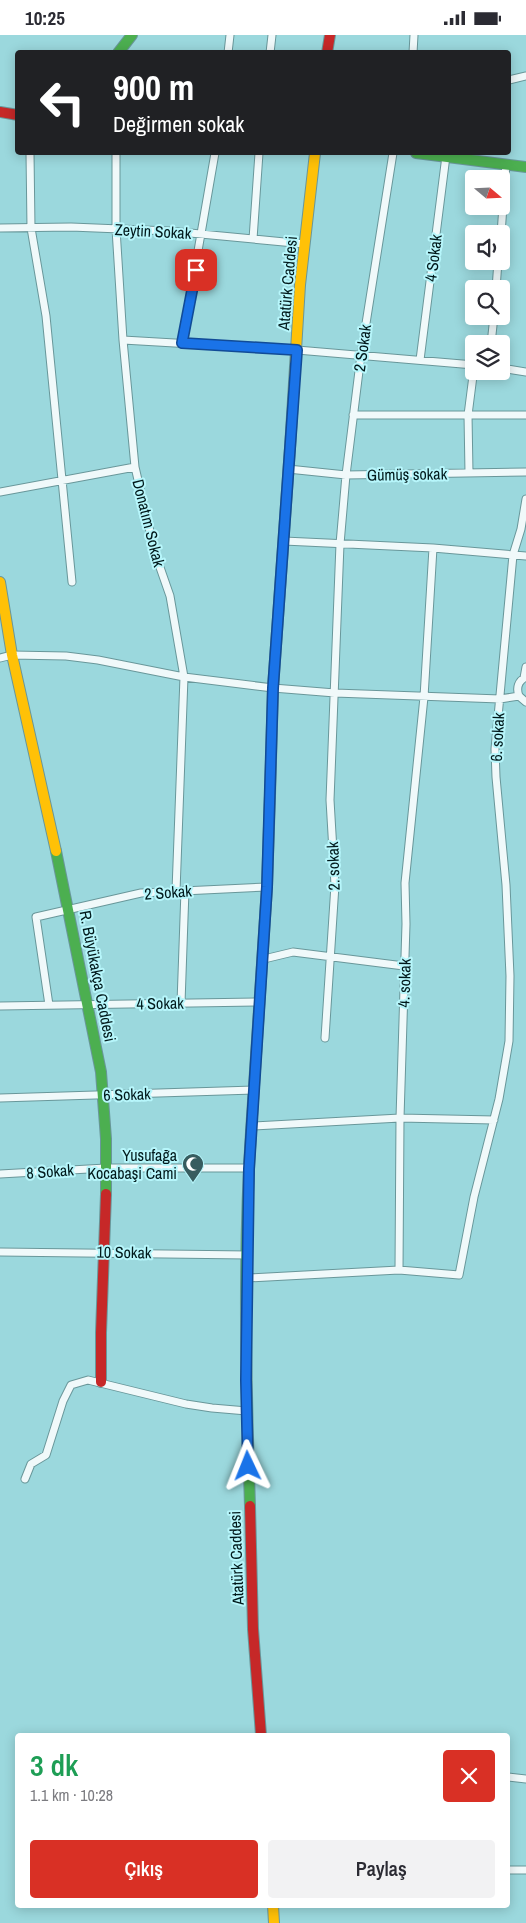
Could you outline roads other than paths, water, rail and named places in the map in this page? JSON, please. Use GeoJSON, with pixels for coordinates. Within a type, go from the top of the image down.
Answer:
{"type":"FeatureCollection","features":[{"type":"Feature","properties":{"kind":"street"},"geometry":{"type":"LineString","coordinates":[[120,50],[132,35]]}},
{"type":"Feature","properties":{"kind":"street"},"geometry":{"type":"LineString","coordinates":[[228,50],[230,35]]}},
{"type":"Feature","properties":{"kind":"street"},"geometry":{"type":"LineString","coordinates":[[270,50],[272,35]]}},
{"type":"Feature","properties":{"kind":"street"},"geometry":{"type":"LineString","coordinates":[[328,50],[330,35]]}},
{"type":"Feature","properties":{"kind":"street"},"geometry":{"type":"LineString","coordinates":[[414,35],[414,50]]}},
{"type":"Feature","properties":{"kind":"street"},"geometry":{"type":"LineString","coordinates":[[511,80],[526,77]]}},
{"type":"Feature","properties":{"kind":"street"},"geometry":{"type":"LineString","coordinates":[[0,112],[15,114]]}},
{"type":"Feature","properties":{"kind":"street"},"geometry":{"type":"LineString","coordinates":[[30,155],[31,228],[46,316],[72,582]]}},
{"type":"Feature","properties":{"kind":"street","name":"Donatım Sokak"},"geometry":{"type":"LineString","coordinates":[[116,155],[116,229],[123,340],[135,467],[155,553],[170,596],[184,677],[180,891],[181,1003]]}},
{"type":"Feature","properties":{"kind":"street"},"geometry":{"type":"LineString","coordinates":[[182,343],[215,155]]}},
{"type":"Feature","properties":{"kind":"street"},"geometry":{"type":"LineString","coordinates":[[253,239],[259,155]]}},
{"type":"Feature","properties":{"kind":"street","name":"Atatürk Caddesi"},"geometry":{"type":"LineString","coordinates":[[261,1733],[253,1629],[247,1411],[249,1169],[259,1002],[264,959],[273,688],[300,285],[315,155]]}},
{"type":"Feature","properties":{"kind":"street","name":"2 Sokak"},"geometry":{"type":"LineString","coordinates":[[340,544],[346,475],[361,355],[393,155]]}},
{"type":"Feature","properties":{"kind":"street"},"geometry":{"type":"LineString","coordinates":[[436,155],[526,167]]}},
{"type":"Feature","properties":{"kind":"street","name":"4 Sokak"},"geometry":{"type":"LineString","coordinates":[[420,361],[446,156]]}},
{"type":"Feature","properties":{"kind":"street"},"geometry":{"type":"LineString","coordinates":[[502,225],[506,164]]}},
{"type":"Feature","properties":{"kind":"street","name":"Zeytin Sokak"},"geometry":{"type":"LineString","coordinates":[[0,228],[116,229],[202,234],[305,244]]}},
{"type":"Feature","properties":{"kind":"street"},"geometry":{"type":"LineString","coordinates":[[123,340],[297,350],[465,366]]}},
{"type":"Feature","properties":{"kind":"street"},"geometry":{"type":"LineString","coordinates":[[510,369],[526,371]]}},
{"type":"Feature","properties":{"kind":"street"},"geometry":{"type":"LineString","coordinates":[[469,473],[468,415],[472,380]]}},
{"type":"Feature","properties":{"kind":"street"},"geometry":{"type":"LineString","coordinates":[[353,415],[526,415]]}},
{"type":"Feature","properties":{"kind":"street"},"geometry":{"type":"LineString","coordinates":[[0,492],[135,467]]}},
{"type":"Feature","properties":{"kind":"street","name":"Gümüş sokak"},"geometry":{"type":"LineString","coordinates":[[288,469],[346,475],[526,472]]}},
{"type":"Feature","properties":{"kind":"street","name":"6. sokak"},"geometry":{"type":"LineString","coordinates":[[399,1270],[459,1275],[474,1197],[494,1120],[509,1041],[510,976],[506,885],[495,749],[513,555],[521,529],[526,499]]}},
{"type":"Feature","properties":{"kind":"street"},"geometry":{"type":"LineString","coordinates":[[284,541],[433,548],[526,556]]}},
{"type":"Feature","properties":{"kind":"street","name":"2. sokak"},"geometry":{"type":"LineString","coordinates":[[325,1038],[335,885],[330,800],[340,544]]}},
{"type":"Feature","properties":{"kind":"street","name":"4. sokak"},"geometry":{"type":"LineString","coordinates":[[399,1270],[400,1118],[406,923],[405,883],[424,697],[433,548]]}},
{"type":"Feature","properties":{"kind":"street","name":"R. Büyükakça Caddesi"},"geometry":{"type":"LineString","coordinates":[[0,582],[12,655],[69,909],[101,1071],[104,1095],[106,1168],[100,1354],[101,1382]]}},
{"type":"Feature","properties":{"kind":"street"},"geometry":{"type":"LineString","coordinates":[[0,658],[12,655],[66,656],[98,659],[184,677],[273,688],[335,693],[500,699],[519,696]]}},
{"type":"Feature","properties":{"kind":"street"},"geometry":{"type":"LineString","coordinates":[[526,667],[525,678],[518,684],[519,696],[526,702]]}},
{"type":"Feature","properties":{"kind":"street","name":"2 Sokak"},"geometry":{"type":"LineString","coordinates":[[49,1005],[36,917],[141,893],[267,887]]}},
{"type":"Feature","properties":{"kind":"street"},"geometry":{"type":"LineString","coordinates":[[264,959],[293,951],[404,966]]}},
{"type":"Feature","properties":{"kind":"street","name":"4 Sokak"},"geometry":{"type":"LineString","coordinates":[[0,1006],[259,1002]]}},
{"type":"Feature","properties":{"kind":"street","name":"6 Sokak"},"geometry":{"type":"LineString","coordinates":[[0,1097],[254,1090]]}},
{"type":"Feature","properties":{"kind":"street"},"geometry":{"type":"LineString","coordinates":[[252,1126],[400,1118],[494,1120]]}},
{"type":"Feature","properties":{"kind":"street","name":"8 Sokak"},"geometry":{"type":"LineString","coordinates":[[0,1174],[106,1168],[249,1169]]}},
{"type":"Feature","properties":{"kind":"street","name":"10 Sokak"},"geometry":{"type":"LineString","coordinates":[[0,1252],[248,1255]]}},
{"type":"Feature","properties":{"kind":"street"},"geometry":{"type":"LineString","coordinates":[[248,1278],[399,1270]]}},
{"type":"Feature","properties":{"kind":"street"},"geometry":{"type":"LineString","coordinates":[[24,1479],[32,1464],[46,1455],[63,1401],[71,1385],[88,1379],[186,1404],[247,1411]]}},
{"type":"Feature","properties":{"kind":"street"},"geometry":{"type":"LineString","coordinates":[[510,1777],[526,1779]]}},
{"type":"Feature","properties":{"kind":"street"},"geometry":{"type":"LineString","coordinates":[[510,1870],[526,1870]]}},
{"type":"Feature","properties":{"kind":"street"},"geometry":{"type":"LineString","coordinates":[[273,1908],[274,1923]]}},
{"type":"Feature","properties":{"kind":"place","name":"Yusufağa Kocabaşi Cami"},"geometry":{"type":"Point","coordinates":[193,1183]}}]}
